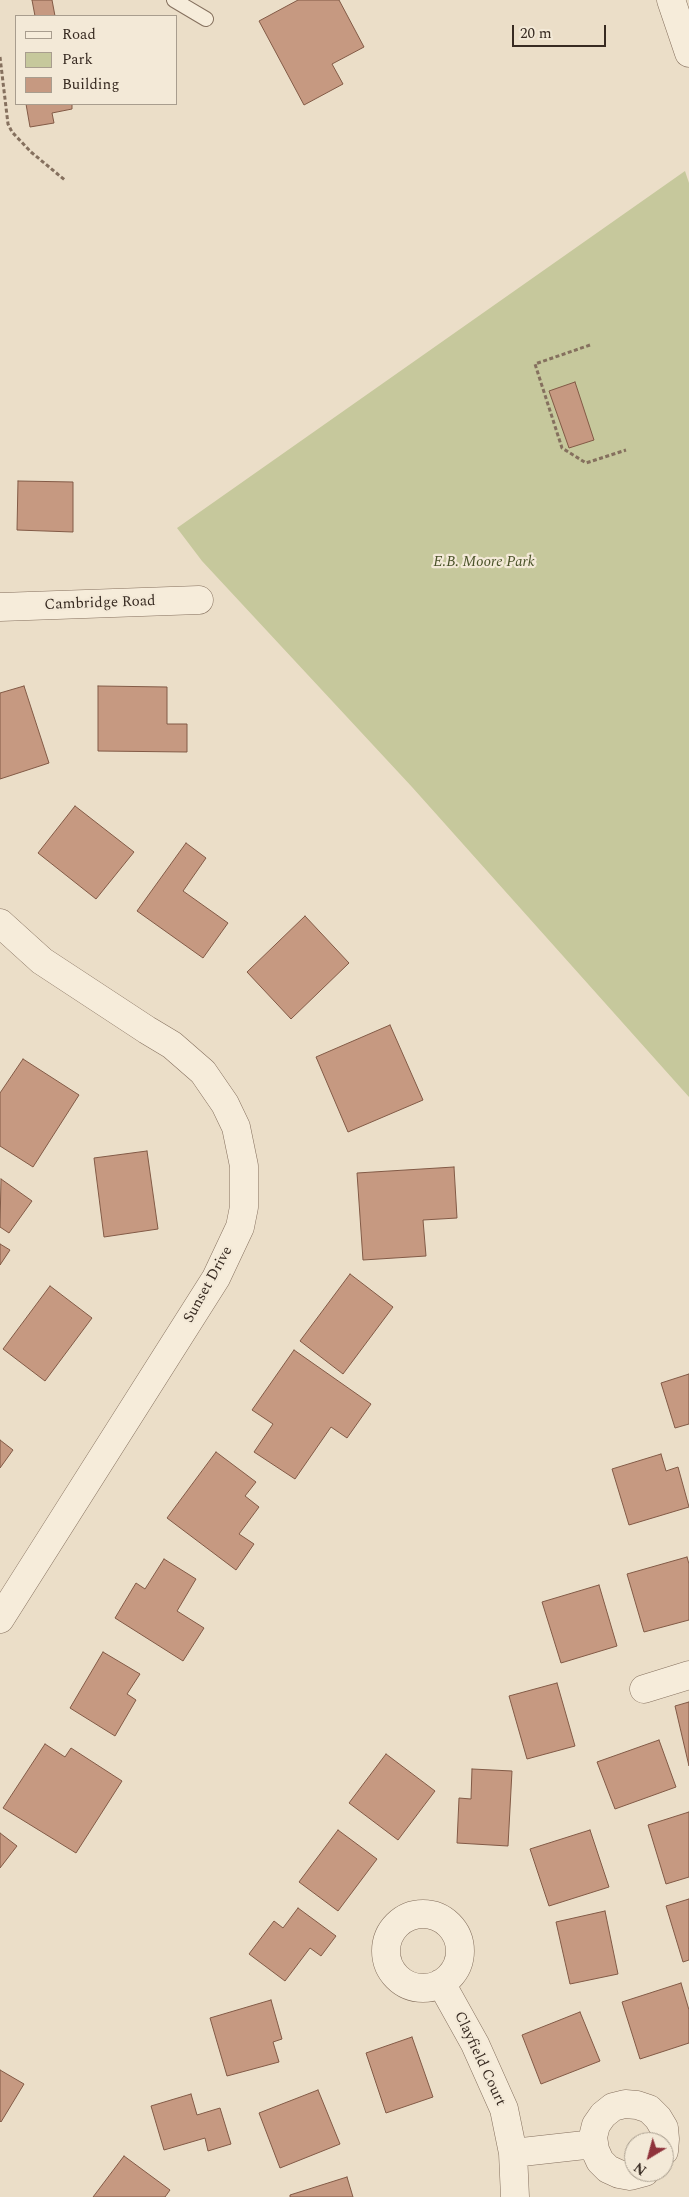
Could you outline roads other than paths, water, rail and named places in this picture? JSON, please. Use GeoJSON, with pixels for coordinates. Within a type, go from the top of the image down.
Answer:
{"type":"FeatureCollection","features":[{"type":"Feature","properties":{"kind":"street"},"geometry":{"type":"LineString","coordinates":[[671,0],[689,53]]}},
{"type":"Feature","properties":{"kind":"street","name":"Cambridge Road"},"geometry":{"type":"LineString","coordinates":[[0,607],[200,600]]}},
{"type":"Feature","properties":{"kind":"street","name":"Sunset Drive"},"geometry":{"type":"LineString","coordinates":[[0,923],[42,961],[146,1030],[172,1045],[203,1072],[226,1104],[236,1127],[244,1166],[244,1207],[240,1227],[216,1278],[2,1610]]}},
{"type":"Feature","properties":{"kind":"street"},"geometry":{"type":"LineString","coordinates":[[644,1689],[689,1675]]}},
{"type":"Feature","properties":{"kind":"street","name":"Clayfield Court"},"geometry":{"type":"LineString","coordinates":[[442,1983],[475,2044],[504,2109],[513,2154],[515,2197]]}},
{"type":"Feature","properties":{"kind":"street"},"geometry":{"type":"LineString","coordinates":[[624,2175],[608,2169],[600,2161],[594,2144],[596,2125],[603,2115],[613,2108],[625,2104],[637,2105],[649,2109],[658,2118],[665,2132]]}},
{"type":"Feature","properties":{"kind":"street"},"geometry":{"type":"LineString","coordinates":[[513,2154],[594,2144]]}},
{"type":"Feature","properties":{"kind":"lane"},"geometry":{"type":"LineString","coordinates":[[174,0],[206,19]]}},
{"type":"Feature","properties":{"kind":"park label","name":"E.B. Moore Park"},"geometry":{"type":"Point","coordinates":[484,563]}}]}
